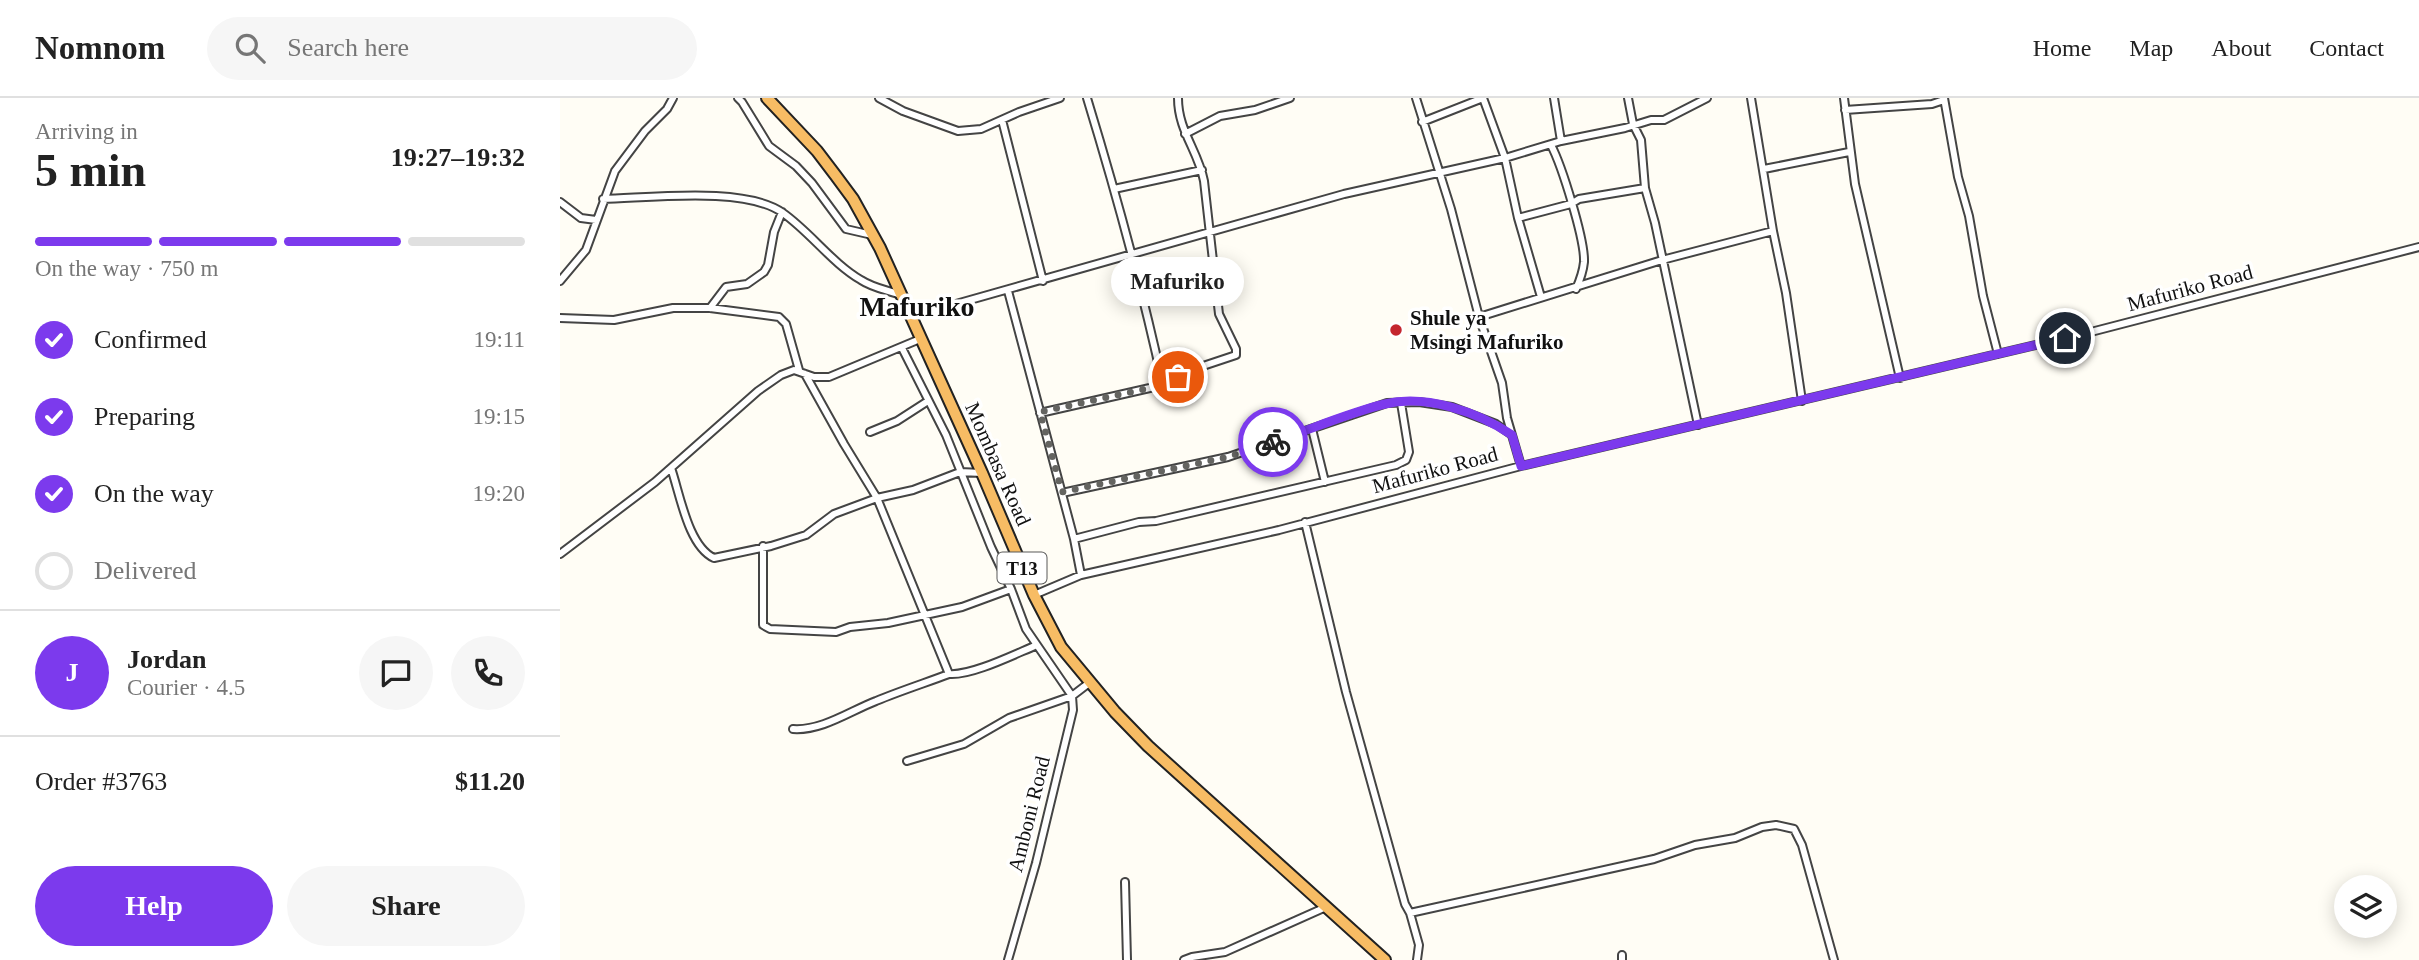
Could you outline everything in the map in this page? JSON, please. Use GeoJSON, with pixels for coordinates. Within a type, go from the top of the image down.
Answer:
{"type":"FeatureCollection","features":[{"type":"Feature","properties":{"kind":"highway","name":"Mombasa Road"},"geometry":{"type":"LineString","coordinates":[[766,98],[817,152],[853,199],[901,295],[1034,595],[1061,647],[1089,683],[1148,746],[1385,960]]}},
{"type":"Feature","properties":{"kind":"street"},"geometry":{"type":"LineString","coordinates":[[560,281],[586,250],[615,171],[645,131],[667,109],[673,98]]}},
{"type":"Feature","properties":{"kind":"street"},"geometry":{"type":"LineString","coordinates":[[738,98],[769,146],[804,174],[846,229],[872,235]]}},
{"type":"Feature","properties":{"kind":"street"},"geometry":{"type":"LineString","coordinates":[[879,98],[953,131],[981,129],[1059,98]]}},
{"type":"Feature","properties":{"kind":"street"},"geometry":{"type":"LineString","coordinates":[[1087,98],[1149,320],[1163,385]]}},
{"type":"Feature","properties":{"kind":"street"},"geometry":{"type":"LineString","coordinates":[[1040,412],[1163,385],[1194,369],[1236,355],[1236,349],[1219,314],[1202,170],[1185,134],[1178,112],[1178,98]]}},
{"type":"Feature","properties":{"kind":"street"},"geometry":{"type":"LineString","coordinates":[[1185,134],[1220,116],[1255,110],[1276,100],[1290,98]]}},
{"type":"Feature","properties":{"kind":"street"},"geometry":{"type":"LineString","coordinates":[[1416,98],[1451,209],[1479,317],[1502,383],[1521,466]]}},
{"type":"Feature","properties":{"kind":"street"},"geometry":{"type":"LineString","coordinates":[[1422,121],[1483,98],[1505,158],[1518,218],[1541,297]]}},
{"type":"Feature","properties":{"kind":"street"},"geometry":{"type":"LineString","coordinates":[[1554,98],[1561,141]]}},
{"type":"Feature","properties":{"kind":"street"},"geometry":{"type":"LineString","coordinates":[[1628,98],[1633,124],[1641,140],[1645,188],[1655,223],[1698,425]]}},
{"type":"Feature","properties":{"kind":"street"},"geometry":{"type":"LineString","coordinates":[[910,317],[1344,194],[1505,158],[1633,124],[1667,119],[1707,98]]}},
{"type":"Feature","properties":{"kind":"street"},"geometry":{"type":"LineString","coordinates":[[1751,98],[1786,293],[1802,401]]}},
{"type":"Feature","properties":{"kind":"street"},"geometry":{"type":"LineString","coordinates":[[1844,98],[1849,152],[1861,215],[1900,379]]}},
{"type":"Feature","properties":{"kind":"street"},"geometry":{"type":"LineString","coordinates":[[1846,110],[1932,104],[1944,99],[1983,296],[1998,354]]}},
{"type":"Feature","properties":{"kind":"street"},"geometry":{"type":"LineString","coordinates":[[1002,120],[1043,281]]}},
{"type":"Feature","properties":{"kind":"street"},"geometry":{"type":"LineString","coordinates":[[1551,145],[1571,204],[1584,259],[1583,272],[1576,289]]}},
{"type":"Feature","properties":{"kind":"street"},"geometry":{"type":"LineString","coordinates":[[1764,169],[1849,152]]}},
{"type":"Feature","properties":{"kind":"street"},"geometry":{"type":"LineString","coordinates":[[1114,188],[1202,170]]}},
{"type":"Feature","properties":{"kind":"street"},"geometry":{"type":"LineString","coordinates":[[1518,218],[1571,204],[1579,199],[1645,188]]}},
{"type":"Feature","properties":{"kind":"street"},"geometry":{"type":"LineString","coordinates":[[603,199],[727,195],[782,212],[858,279],[877,289],[901,295]]}},
{"type":"Feature","properties":{"kind":"street"},"geometry":{"type":"LineString","coordinates":[[560,202],[581,218],[596,220]]}},
{"type":"Feature","properties":{"kind":"street"},"geometry":{"type":"LineString","coordinates":[[710,308],[726,286],[747,284],[764,272],[782,212]]}},
{"type":"Feature","properties":{"kind":"street"},"geometry":{"type":"LineString","coordinates":[[1479,317],[1576,289],[1661,260],[1773,231]]}},
{"type":"Feature","properties":{"kind":"street","name":"Mafuriko Road"},"geometry":{"type":"LineString","coordinates":[[1034,595],[1081,575],[1279,530],[1521,466],[1900,379],[2419,247]]}},
{"type":"Feature","properties":{"kind":"street"},"geometry":{"type":"LineString","coordinates":[[1008,291],[1062,492],[1081,575]]}},
{"type":"Feature","properties":{"kind":"street"},"geometry":{"type":"LineString","coordinates":[[560,318],[614,320],[663,309],[710,308],[781,318],[786,324],[802,371],[877,498],[949,674]]}},
{"type":"Feature","properties":{"kind":"street"},"geometry":{"type":"LineString","coordinates":[[560,554],[671,468],[758,391],[781,375],[788,371],[802,371],[814,377],[829,377],[920,339]]}},
{"type":"Feature","properties":{"kind":"street"},"geometry":{"type":"LineString","coordinates":[[902,348],[946,435],[1026,629],[1073,696]]}},
{"type":"Feature","properties":{"kind":"street"},"geometry":{"type":"LineString","coordinates":[[870,432],[897,421],[928,401]]}},
{"type":"Feature","properties":{"kind":"street"},"geometry":{"type":"LineString","coordinates":[[1074,539],[1396,465],[1406,460],[1409,452],[1401,402]]}},
{"type":"Feature","properties":{"kind":"street"},"geometry":{"type":"LineString","coordinates":[[1062,492],[1228,457],[1387,403],[1419,402],[1452,407],[1496,424],[1512,435]]}},
{"type":"Feature","properties":{"kind":"street"},"geometry":{"type":"LineString","coordinates":[[1312,429],[1325,482]]}},
{"type":"Feature","properties":{"kind":"street"},"geometry":{"type":"LineString","coordinates":[[671,468],[695,541],[714,558],[771,546],[806,535],[834,514],[877,498],[913,490],[961,472],[982,473]]}},
{"type":"Feature","properties":{"kind":"street"},"geometry":{"type":"LineString","coordinates":[[1305,522],[1346,692],[1419,945],[1417,960]]}},
{"type":"Feature","properties":{"kind":"street"},"geometry":{"type":"LineString","coordinates":[[763,546],[762,621],[767,628],[798,632],[836,632],[850,627],[888,623],[962,607],[1011,589]]}},
{"type":"Feature","properties":{"kind":"street"},"geometry":{"type":"LineString","coordinates":[[793,729],[804,730],[840,718],[875,701],[949,674],[981,667],[1037,645]]}},
{"type":"Feature","properties":{"kind":"street"},"geometry":{"type":"LineString","coordinates":[[907,761],[964,744],[1009,718],[1073,696],[1089,683]]}},
{"type":"Feature","properties":{"kind":"street","name":"Amboni Road"},"geometry":{"type":"LineString","coordinates":[[1009,960],[1070,723],[1073,696]]}},
{"type":"Feature","properties":{"kind":"street"},"geometry":{"type":"LineString","coordinates":[[1410,913],[1654,859],[1695,845],[1735,838],[1762,827],[1776,825],[1794,829],[1802,845],[1834,960]]}},
{"type":"Feature","properties":{"kind":"street"},"geometry":{"type":"LineString","coordinates":[[1125,882],[1127,960]]}},
{"type":"Feature","properties":{"kind":"street"},"geometry":{"type":"LineString","coordinates":[[1184,960],[1223,956],[1326,907]]}},
{"type":"Feature","properties":{"kind":"way so far"},"geometry":{"type":"LineString","coordinates":[[1178,377],[1163,385],[1040,412],[1062,492],[1228,457],[1273,442]]}},
{"type":"Feature","properties":{"kind":"place","name":"Shule ya Msingi Mafuriko"},"geometry":{"type":"Point","coordinates":[1396,330]}},
{"type":"Feature","properties":{"kind":"place","name":"Mafuriko"},"geometry":{"type":"Point","coordinates":[1178,377]}},
{"type":"Feature","properties":{"kind":"district","name":"Mafuriko"},"geometry":{"type":"Point","coordinates":[917,306]}},
{"type":"Feature","properties":{"kind":"route"},"geometry":{"type":"LineString","coordinates":[[1273,442],[1387,403],[1419,402],[1452,407],[1496,424],[1512,435],[1521,466],[1900,379],[2065,338]]}}]}
